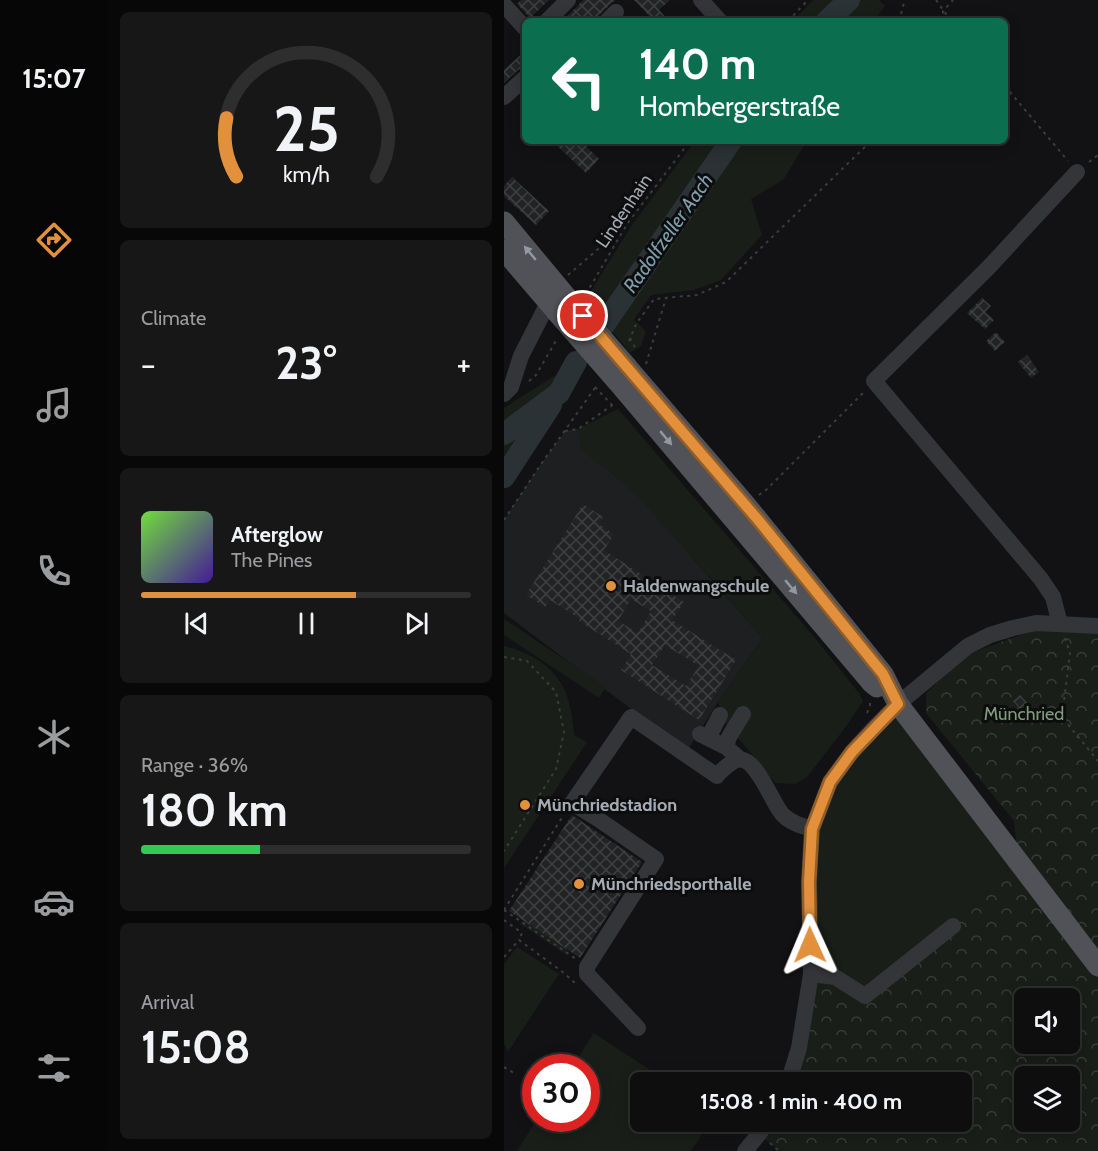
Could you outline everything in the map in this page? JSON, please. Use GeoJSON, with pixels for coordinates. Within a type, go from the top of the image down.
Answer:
{"type":"FeatureCollection","features":[{"type":"Feature","properties":{"kind":"main road"},"geometry":{"type":"LineString","coordinates":[[504,222],[564,302],[617,386],[746,504],[883,674],[898,704],[1098,966]]}},
{"type":"Feature","properties":{"kind":"main road"},"geometry":{"type":"LineString","coordinates":[[504,250],[564,302]]}},
{"type":"Feature","properties":{"kind":"street"},"geometry":{"type":"LineString","coordinates":[[550,18],[568,0]]}},
{"type":"Feature","properties":{"kind":"street"},"geometry":{"type":"LineString","coordinates":[[701,0],[717,18]]}},
{"type":"Feature","properties":{"kind":"street"},"geometry":{"type":"LineString","coordinates":[[504,5],[522,25]]}},
{"type":"Feature","properties":{"kind":"street"},"geometry":{"type":"LineString","coordinates":[[504,97],[522,81]]}},
{"type":"Feature","properties":{"kind":"street"},"geometry":{"type":"LineString","coordinates":[[1060,624],[1053,597],[1041,579],[874,381],[989,267],[1077,172]]}},
{"type":"Feature","properties":{"kind":"street"},"geometry":{"type":"LineString","coordinates":[[504,394],[511,387],[521,356],[564,302]]}},
{"type":"Feature","properties":{"kind":"street"},"geometry":{"type":"LineString","coordinates":[[504,359],[521,356]]}},
{"type":"Feature","properties":{"kind":"street"},"geometry":{"type":"LineString","coordinates":[[792,1072],[800,1048],[811,974],[809,882],[812,829],[830,782],[852,752],[898,704],[968,646],[990,635],[1036,623],[1098,626]]}},
{"type":"Feature","properties":{"kind":"street"},"geometry":{"type":"LineString","coordinates":[[726,747],[729,737],[743,714]]}},
{"type":"Feature","properties":{"kind":"street"},"geometry":{"type":"LineString","coordinates":[[720,715],[704,736],[726,747],[740,759],[746,761],[757,771],[782,814],[795,824],[812,829]]}},
{"type":"Feature","properties":{"kind":"street"},"geometry":{"type":"LineString","coordinates":[[638,1028],[588,974],[587,967],[656,859],[572,803],[631,717],[717,776],[734,761],[740,759]]}},
{"type":"Feature","properties":{"kind":"street"},"geometry":{"type":"LineString","coordinates":[[811,974],[836,977],[865,996],[953,926]]}},
{"type":"Feature","properties":{"kind":"street"},"geometry":{"type":"LineString","coordinates":[[745,1151],[760,1132]]}},
{"type":"Feature","properties":{"kind":"path"},"geometry":{"type":"LineString","coordinates":[[791,18],[808,0]]}},
{"type":"Feature","properties":{"kind":"path"},"geometry":{"type":"LineString","coordinates":[[902,18],[902,9],[906,0]]}},
{"type":"Feature","properties":{"kind":"path"},"geometry":{"type":"LineString","coordinates":[[936,0],[949,18]]}},
{"type":"Feature","properties":{"kind":"path"},"geometry":{"type":"LineString","coordinates":[[943,18],[943,11],[953,0]]}},
{"type":"Feature","properties":{"kind":"path"},"geometry":{"type":"LineString","coordinates":[[1008,90],[1077,172],[1098,155]]}},
{"type":"Feature","properties":{"kind":"path","name":"Lindenhain"},"geometry":{"type":"LineString","coordinates":[[564,302],[688,144]]}},
{"type":"Feature","properties":{"kind":"path"},"geometry":{"type":"LineString","coordinates":[[628,341],[636,324],[654,299],[697,295],[726,282],[868,144]]}},
{"type":"Feature","properties":{"kind":"path"},"geometry":{"type":"LineString","coordinates":[[564,278],[627,224]]}},
{"type":"Feature","properties":{"kind":"path"},"geometry":{"type":"LineString","coordinates":[[565,430],[578,429],[651,349],[666,298]]}},
{"type":"Feature","properties":{"kind":"path"},"geometry":{"type":"LineString","coordinates":[[536,375],[557,339]]}},
{"type":"Feature","properties":{"kind":"path"},"geometry":{"type":"LineString","coordinates":[[766,490],[874,381]]}},
{"type":"Feature","properties":{"kind":"path"},"geometry":{"type":"LineString","coordinates":[[504,520],[565,430],[617,386]]}},
{"type":"Feature","properties":{"kind":"path"},"geometry":{"type":"LineString","coordinates":[[1060,624],[1070,653],[1062,717],[1098,761]]}},
{"type":"Feature","properties":{"kind":"path"},"geometry":{"type":"LineString","coordinates":[[504,657],[527,661],[556,692],[564,732],[556,769],[504,851]]}},
{"type":"Feature","properties":{"kind":"path"},"geometry":{"type":"LineString","coordinates":[[867,712],[870,698]]}},
{"type":"Feature","properties":{"kind":"path"},"geometry":{"type":"LineString","coordinates":[[570,954],[504,910],[572,803]]}},
{"type":"Feature","properties":{"kind":"path"},"geometry":{"type":"LineString","coordinates":[[549,840],[554,843]]}},
{"type":"Feature","properties":{"kind":"path"},"geometry":{"type":"LineString","coordinates":[[504,920],[522,933],[504,957]]}},
{"type":"Feature","properties":{"kind":"path"},"geometry":{"type":"LineString","coordinates":[[519,940],[579,987]]}},
{"type":"Feature","properties":{"kind":"path"},"geometry":{"type":"LineString","coordinates":[[504,1068],[517,1075]]}},
{"type":"Feature","properties":{"kind":"shaded area","name":"Haldenwangschule"},"geometry":{"type":"Polygon","coordinates":[[[578,429],[632,473],[694,560],[763,638],[689,748],[643,718],[504,613],[504,520],[565,431],[578,429]]]}},
{"type":"Feature","properties":{"kind":"green space"},"geometry":{"type":"Polygon","coordinates":[[[813,0],[879,0],[885,6],[876,18],[796,18],[813,0]]]}},
{"type":"Feature","properties":{"kind":"green space"},"geometry":{"type":"Polygon","coordinates":[[[693,144],[805,144],[783,180],[751,199],[762,235],[721,280],[694,290],[651,295],[634,320],[646,331],[641,346],[630,353],[586,299],[632,225],[693,144]]]}},
{"type":"Feature","properties":{"kind":"green space"},"geometry":{"type":"Polygon","coordinates":[[[576,362],[559,393],[504,477],[504,408],[576,362]]]}},
{"type":"Feature","properties":{"kind":"green space"},"geometry":{"type":"Polygon","coordinates":[[[618,409],[816,639],[863,701],[807,777],[795,784],[775,783],[726,725],[718,702],[763,638],[637,495],[581,450],[578,429],[618,409]]]}},
{"type":"Feature","properties":{"kind":"green space"},"geometry":{"type":"Polygon","coordinates":[[[504,619],[606,687],[599,698],[504,635],[504,619]]]}},
{"type":"Feature","properties":{"kind":"green space","name":"Münchried"},"geometry":{"type":"Polygon","coordinates":[[[1098,627],[1098,1151],[779,1151],[759,1134],[760,1132],[972,1132],[972,1072],[790,1072],[811,974],[865,996],[953,926],[1018,860],[1014,821],[926,713],[926,693],[968,654],[1035,630],[1098,627]]]}},
{"type":"Feature","properties":{"kind":"green space","name":"Münchriedstadion"},"geometry":{"type":"Polygon","coordinates":[[[504,646],[535,658],[554,674],[569,701],[574,735],[587,742],[504,868],[504,646]]]}},
{"type":"Feature","properties":{"kind":"green space"},"geometry":{"type":"Polygon","coordinates":[[[898,704],[1018,860],[953,926],[865,996],[811,974],[809,882],[830,782],[898,704]]]}},
{"type":"Feature","properties":{"kind":"green space"},"geometry":{"type":"Polygon","coordinates":[[[523,920],[568,950],[565,954],[520,924],[523,920]]]}},
{"type":"Feature","properties":{"kind":"green space"},"geometry":{"type":"Polygon","coordinates":[[[517,947],[559,974],[508,1052],[504,1043],[504,964],[517,947]]]}},
{"type":"Feature","properties":{"kind":"green space"},"geometry":{"type":"Polygon","coordinates":[[[594,1033],[653,1072],[630,1072],[630,1132],[703,1132],[691,1151],[517,1151],[529,1132],[600,1132],[600,1054],[580,1054],[594,1033]]]}},
{"type":"Feature","properties":{"kind":"building"},"geometry":{"type":"Polygon","coordinates":[[[521,0],[549,0],[530,18],[517,4],[521,0]]]}},
{"type":"Feature","properties":{"kind":"building"},"geometry":{"type":"Polygon","coordinates":[[[583,0],[615,0],[597,18],[566,18],[583,0]]]}},
{"type":"Feature","properties":{"kind":"building"},"geometry":{"type":"Polygon","coordinates":[[[634,0],[670,0],[659,10],[666,18],[651,18],[634,0]]]}},
{"type":"Feature","properties":{"kind":"building"},"geometry":{"type":"Polygon","coordinates":[[[522,54],[522,68],[504,83],[504,70],[522,54]]]}},
{"type":"Feature","properties":{"kind":"building"},"geometry":{"type":"Polygon","coordinates":[[[555,144],[584,144],[599,159],[586,173],[555,144]]]}},
{"type":"Feature","properties":{"kind":"building"},"geometry":{"type":"Polygon","coordinates":[[[512,177],[549,211],[536,225],[504,196],[504,186],[512,177]]]}},
{"type":"Feature","properties":{"kind":"building"},"geometry":{"type":"Polygon","coordinates":[[[982,298],[991,306],[985,312],[994,320],[985,329],[967,313],[982,298]]]}},
{"type":"Feature","properties":{"kind":"building"},"geometry":{"type":"Polygon","coordinates":[[[996,332],[1005,342],[995,351],[986,341],[996,332]]]}},
{"type":"Feature","properties":{"kind":"building"},"geometry":{"type":"Polygon","coordinates":[[[1027,355],[1039,372],[1031,378],[1018,362],[1027,355]]]}},
{"type":"Feature","properties":{"kind":"building"},"geometry":{"type":"Polygon","coordinates":[[[583,504],[603,517],[599,524],[614,534],[604,550],[684,602],[672,620],[736,660],[699,720],[621,670],[631,654],[550,600],[545,607],[526,595],[583,504]],[[631,599],[618,621],[638,633],[651,611],[631,599]],[[665,645],[652,665],[686,686],[699,666],[665,645]]]}},
{"type":"Feature","properties":{"kind":"building"},"geometry":{"type":"Polygon","coordinates":[[[1020,695],[1031,707],[1024,713],[1013,701],[1020,695]]]}},
{"type":"Feature","properties":{"kind":"building","name":"Münchriedsporthalle"},"geometry":{"type":"Polygon","coordinates":[[[572,815],[642,862],[580,958],[509,911],[572,815]]]}},
{"type":"Feature","properties":{"kind":"waterway","name":"Radolfzeller Aach"},"geometry":{"type":"LineString","coordinates":[[830,18],[849,0]]}},
{"type":"Feature","properties":{"kind":"waterway","name":"Radolfzeller Aach"},"geometry":{"type":"LineString","coordinates":[[604,325],[729,144]]}},
{"type":"Feature","properties":{"kind":"waterway","name":"Radolfzeller Aach"},"geometry":{"type":"LineString","coordinates":[[504,434],[559,393],[576,362]]}},
{"type":"Feature","properties":{"kind":"waterway","name":"Radolfzeller Aach"},"geometry":{"type":"LineString","coordinates":[[504,477],[551,405]]}},
{"type":"Feature","properties":{"kind":"place","name":"Haldenwangschule"},"geometry":{"type":"Point","coordinates":[611,586]}},
{"type":"Feature","properties":{"kind":"place","name":"Münchriedstadion"},"geometry":{"type":"Point","coordinates":[525,805]}},
{"type":"Feature","properties":{"kind":"place","name":"Münchriedsporthalle"},"geometry":{"type":"Point","coordinates":[579,884]}},
{"type":"Feature","properties":{"kind":"route"},"geometry":{"type":"LineString","coordinates":[[583,316],[746,504],[883,674],[898,704],[852,752],[830,782],[812,829],[809,882],[810,945]]}}]}
